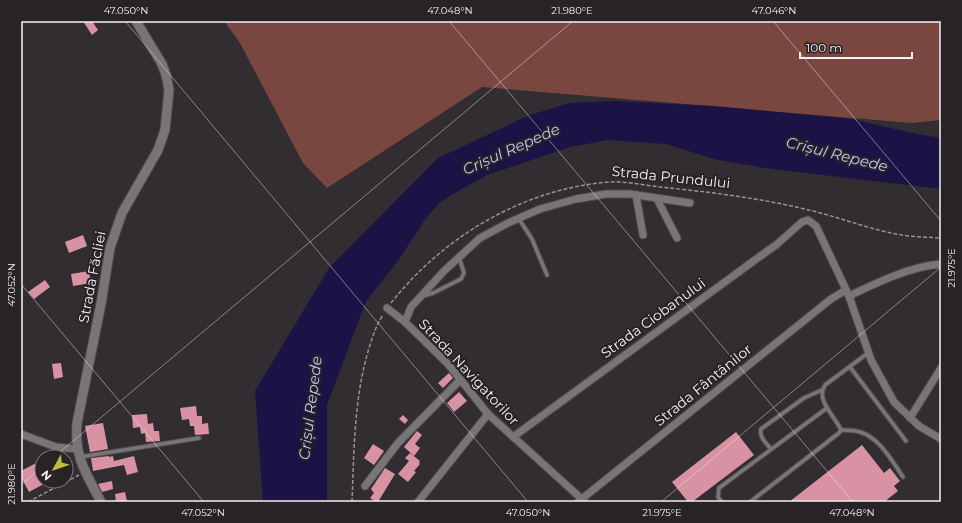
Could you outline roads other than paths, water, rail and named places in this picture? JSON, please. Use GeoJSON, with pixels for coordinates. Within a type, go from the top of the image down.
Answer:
{"type":"FeatureCollection","features":[{"type":"Feature","properties":{"kind":"street","name":"Strada Făcliei"},"geometry":{"type":"LineString","coordinates":[[101,502],[85,472],[78,453],[76,437],[77,422],[102,304],[110,248],[122,212],[158,150],[165,130],[169,104],[169,90],[162,64],[136,21]]}},
{"type":"Feature","properties":{"kind":"street","name":"Strada Prundului"},"geometry":{"type":"LineString","coordinates":[[404,322],[411,307],[459,257],[480,238],[518,218],[540,209],[576,198],[606,194],[636,195],[690,203]]}},
{"type":"Feature","properties":{"kind":"street"},"geometry":{"type":"LineString","coordinates":[[636,195],[643,235]]}},
{"type":"Feature","properties":{"kind":"street"},"geometry":{"type":"LineString","coordinates":[[657,199],[677,238]]}},
{"type":"Feature","properties":{"kind":"street","name":"Strada Ciobanului"},"geometry":{"type":"LineString","coordinates":[[513,437],[752,261],[776,245],[802,222],[808,220],[816,226],[848,293]]}},
{"type":"Feature","properties":{"kind":"street","name":"Strada Fântânilor"},"geometry":{"type":"LineString","coordinates":[[581,501],[831,299],[907,272],[941,264]]}},
{"type":"Feature","properties":{"kind":"street"},"geometry":{"type":"LineString","coordinates":[[848,293],[870,360],[894,402],[910,418],[941,440]]}},
{"type":"Feature","properties":{"kind":"street","name":"Strada Navigatorilor"},"geometry":{"type":"LineString","coordinates":[[387,308],[448,364],[488,414],[581,501]]}},
{"type":"Feature","properties":{"kind":"street"},"geometry":{"type":"LineString","coordinates":[[910,418],[941,368]]}},
{"type":"Feature","properties":{"kind":"street"},"geometry":{"type":"LineString","coordinates":[[365,486],[398,443],[460,380]]}},
{"type":"Feature","properties":{"kind":"street"},"geometry":{"type":"LineString","coordinates":[[418,502],[488,414]]}},
{"type":"Feature","properties":{"kind":"street"},"geometry":{"type":"LineString","coordinates":[[21,434],[56,447],[78,453]]}},
{"type":"Feature","properties":{"kind":"lane"},"geometry":{"type":"LineString","coordinates":[[518,218],[532,239],[546,275]]}},
{"type":"Feature","properties":{"kind":"lane"},"geometry":{"type":"LineString","coordinates":[[422,296],[433,294],[461,279],[464,273],[459,257]]}},
{"type":"Feature","properties":{"kind":"lane"},"geometry":{"type":"LineString","coordinates":[[771,449],[762,438],[760,433],[761,429],[804,398],[822,390],[826,385],[868,353]]}},
{"type":"Feature","properties":{"kind":"lane"},"geometry":{"type":"LineString","coordinates":[[850,367],[906,441]]}},
{"type":"Feature","properties":{"kind":"lane"},"geometry":{"type":"LineString","coordinates":[[822,390],[822,397],[827,408],[841,430]]}},
{"type":"Feature","properties":{"kind":"lane"},"geometry":{"type":"LineString","coordinates":[[722,502],[718,497],[719,488],[827,408]]}},
{"type":"Feature","properties":{"kind":"lane"},"geometry":{"type":"LineString","coordinates":[[750,502],[841,430],[859,432],[871,437],[882,448],[903,477]]}},
{"type":"Feature","properties":{"kind":"lane"},"geometry":{"type":"LineString","coordinates":[[78,453],[199,438]]}},
{"type":"Feature","properties":{"kind":"water","name":"Crișul Repede"},"geometry":{"type":"Polygon","coordinates":[[[614,101],[713,106],[851,119],[941,138],[941,189],[764,168],[714,159],[666,144],[608,140],[570,147],[487,175],[440,202],[424,221],[398,261],[366,301],[327,405],[327,502],[263,502],[255,391],[329,268],[438,158],[530,115],[570,103],[614,101]]]}}]}
